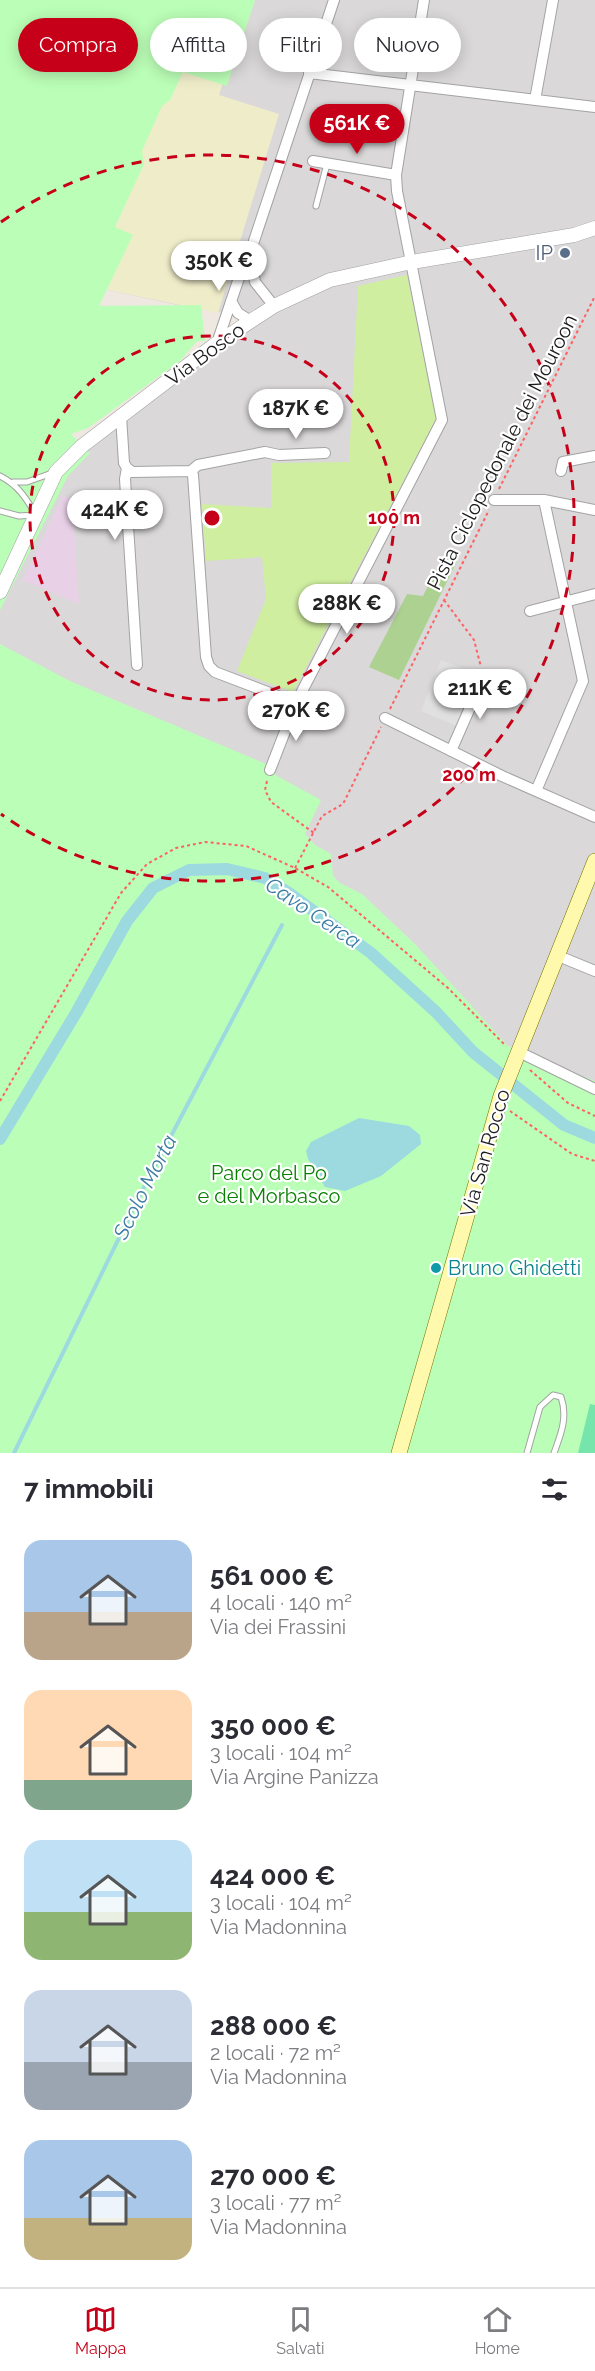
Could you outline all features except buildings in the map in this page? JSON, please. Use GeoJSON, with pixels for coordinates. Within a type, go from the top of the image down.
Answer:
{"type":"FeatureCollection","features":[{"type":"Feature","properties":{"kind":"main road","name":"Via San Rocco"},"geometry":{"type":"LineString","coordinates":[[399,1453],[513,1052],[591,880],[595,861]]}},
{"type":"Feature","properties":{"kind":"street"},"geometry":{"type":"LineString","coordinates":[[217,344],[243,266],[250,253],[334,0]]}},
{"type":"Feature","properties":{"kind":"street"},"geometry":{"type":"LineString","coordinates":[[270,770],[296,703],[442,420],[397,191],[396,175],[424,0]]}},
{"type":"Feature","properties":{"kind":"street"},"geometry":{"type":"LineString","coordinates":[[535,100],[553,0]]}},
{"type":"Feature","properties":{"kind":"street"},"geometry":{"type":"LineString","coordinates":[[309,73],[595,106]]}},
{"type":"Feature","properties":{"kind":"street"},"geometry":{"type":"LineString","coordinates":[[314,161],[396,175]]}},
{"type":"Feature","properties":{"kind":"street","name":"Via Bosco"},"geometry":{"type":"LineString","coordinates":[[0,592],[56,472],[82,447],[121,416],[217,344],[274,306],[330,280],[412,262],[574,235],[595,228]]}},
{"type":"Feature","properties":{"kind":"street","name":"Via Bosco"},"geometry":{"type":"LineString","coordinates":[[574,235],[595,237]]}},
{"type":"Feature","properties":{"kind":"street"},"geometry":{"type":"LineString","coordinates":[[250,253],[255,282],[274,306]]}},
{"type":"Feature","properties":{"kind":"street"},"geometry":{"type":"LineString","coordinates":[[231,302],[234,309],[251,321]]}},
{"type":"Feature","properties":{"kind":"street"},"geometry":{"type":"LineString","coordinates":[[121,416],[124,463],[132,471],[191,471],[198,465],[265,452],[326,453]]}},
{"type":"Feature","properties":{"kind":"street"},"geometry":{"type":"LineString","coordinates":[[561,471],[563,462],[595,456]]}},
{"type":"Feature","properties":{"kind":"street"},"geometry":{"type":"LineString","coordinates":[[127,468],[125,479],[136,665]]}},
{"type":"Feature","properties":{"kind":"street"},"geometry":{"type":"LineString","coordinates":[[191,471],[208,666],[215,672],[296,703]]}},
{"type":"Feature","properties":{"kind":"street"},"geometry":{"type":"LineString","coordinates":[[494,500],[544,500],[595,510]]}},
{"type":"Feature","properties":{"kind":"street"},"geometry":{"type":"LineString","coordinates":[[536,791],[584,681],[544,500]]}},
{"type":"Feature","properties":{"kind":"street"},"geometry":{"type":"LineString","coordinates":[[530,611],[595,594]]}},
{"type":"Feature","properties":{"kind":"street"},"geometry":{"type":"LineString","coordinates":[[451,751],[483,678]]}},
{"type":"Feature","properties":{"kind":"street"},"geometry":{"type":"LineString","coordinates":[[385,718],[595,817]]}},
{"type":"Feature","properties":{"kind":"street"},"geometry":{"type":"LineString","coordinates":[[556,955],[595,971]]}},
{"type":"Feature","properties":{"kind":"street"},"geometry":{"type":"LineString","coordinates":[[513,1052],[595,1089]]}},
{"type":"Feature","properties":{"kind":"lane"},"geometry":{"type":"LineString","coordinates":[[338,128],[402,137]]}},
{"type":"Feature","properties":{"kind":"lane"},"geometry":{"type":"LineString","coordinates":[[316,206],[327,164]]}},
{"type":"Feature","properties":{"kind":"lane"},"geometry":{"type":"LineString","coordinates":[[13,482],[27,482],[56,472]]}},
{"type":"Feature","properties":{"kind":"lane"},"geometry":{"type":"LineString","coordinates":[[0,476],[13,482],[36,515],[19,516],[0,511]]}},
{"type":"Feature","properties":{"kind":"lane"},"geometry":{"type":"LineString","coordinates":[[527,1453],[540,1407],[553,1395],[561,1396],[565,1408],[563,1428],[555,1453]]}},
{"type":"Feature","properties":{"kind":"path","name":"Pista Ciclopedonale dei Mouroon"},"geometry":{"type":"LineString","coordinates":[[295,868],[322,816],[343,804],[595,296]]}},
{"type":"Feature","properties":{"kind":"path"},"geometry":{"type":"LineString","coordinates":[[444,600],[474,640],[483,678]]}},
{"type":"Feature","properties":{"kind":"path"},"geometry":{"type":"LineString","coordinates":[[270,770],[265,790],[271,802],[314,833]]}},
{"type":"Feature","properties":{"kind":"path"},"geometry":{"type":"LineString","coordinates":[[0,1101],[121,893],[147,864],[176,848],[205,842],[246,846],[295,868],[328,887],[448,988],[513,1052]]}},
{"type":"Feature","properties":{"kind":"path"},"geometry":{"type":"LineString","coordinates":[[528,1068],[568,1103],[595,1116]]}},
{"type":"Feature","properties":{"kind":"path"},"geometry":{"type":"LineString","coordinates":[[500,1100],[509,1110],[572,1154],[595,1161]]}},
{"type":"Feature","properties":{"kind":"shaded area"},"geometry":{"type":"Polygon","coordinates":[[[0,0],[250,0],[244,18],[150,18],[150,72],[227,72],[219,95],[279,114],[218,313],[89,286],[22,72],[138,72],[138,18],[18,18],[18,58],[0,0]]]}},
{"type":"Feature","properties":{"kind":"shaded area"},"geometry":{"type":"Polygon","coordinates":[[[250,0],[595,0],[595,1453],[0,707],[0,596],[54,473],[255,318],[186,307],[89,286],[209,72],[247,72],[247,18],[240,18],[250,0]]]}},
{"type":"Feature","properties":{"kind":"shaded area"},"geometry":{"type":"Polygon","coordinates":[[[63,496],[72,499],[79,604],[23,580],[63,496]]]}},
{"type":"Feature","properties":{"kind":"shaded area"},"geometry":{"type":"Polygon","coordinates":[[[441,660],[480,675],[459,727],[421,711],[441,660]]]}},
{"type":"Feature","properties":{"kind":"green space"},"geometry":{"type":"Polygon","coordinates":[[[0,0],[255,0],[247,25],[247,18],[150,18],[150,72],[183,72],[170,100],[162,106],[142,151],[144,164],[115,227],[133,235],[99,306],[201,305],[205,341],[197,341],[180,361],[88,428],[71,434],[90,453],[68,476],[0,610],[0,0]]]}},
{"type":"Feature","properties":{"kind":"green space"},"geometry":{"type":"Polygon","coordinates":[[[183,72],[232,72],[227,86],[183,72]]]}},
{"type":"Feature","properties":{"kind":"green space"},"geometry":{"type":"Polygon","coordinates":[[[407,275],[436,419],[293,692],[237,671],[266,599],[262,557],[206,561],[202,504],[271,508],[271,463],[349,462],[358,286],[407,275]]]}},
{"type":"Feature","properties":{"kind":"green space"},"geometry":{"type":"Polygon","coordinates":[[[444,554],[457,561],[399,680],[369,667],[407,594],[423,596],[444,554]]]}},
{"type":"Feature","properties":{"kind":"green space","name":"Parco del Po e del Morbasco"},"geometry":{"type":"Polygon","coordinates":[[[0,644],[70,681],[266,764],[277,776],[321,800],[305,834],[315,845],[331,854],[333,876],[340,883],[362,894],[416,945],[508,1046],[595,1081],[595,1453],[0,1453],[0,644]]]}},
{"type":"Feature","properties":{"kind":"green space"},"geometry":{"type":"Polygon","coordinates":[[[590,1404],[595,1405],[595,1453],[578,1453],[590,1404]]]}},
{"type":"Feature","properties":{"kind":"water"},"geometry":{"type":"Polygon","coordinates":[[[359,1118],[409,1126],[420,1135],[421,1144],[381,1176],[345,1191],[325,1187],[308,1159],[306,1151],[311,1142],[359,1118]]]}},
{"type":"Feature","properties":{"kind":"waterway","name":"Cavo Cerca"},"geometry":{"type":"LineString","coordinates":[[0,1139],[76,1013],[127,921],[153,888],[189,870],[227,869],[265,878],[289,893],[371,953],[436,1012],[473,1052],[564,1125],[595,1138]]}},
{"type":"Feature","properties":{"kind":"waterway","name":"Scolo Morta"},"geometry":{"type":"LineString","coordinates":[[14,1453],[140,1195],[282,925]]}},
{"type":"Feature","properties":{"kind":"place","name":"IP"},"geometry":{"type":"Point","coordinates":[565,253]}},
{"type":"Feature","properties":{"kind":"place","name":"Bruno Ghidetti"},"geometry":{"type":"Point","coordinates":[436,1268]}}]}
